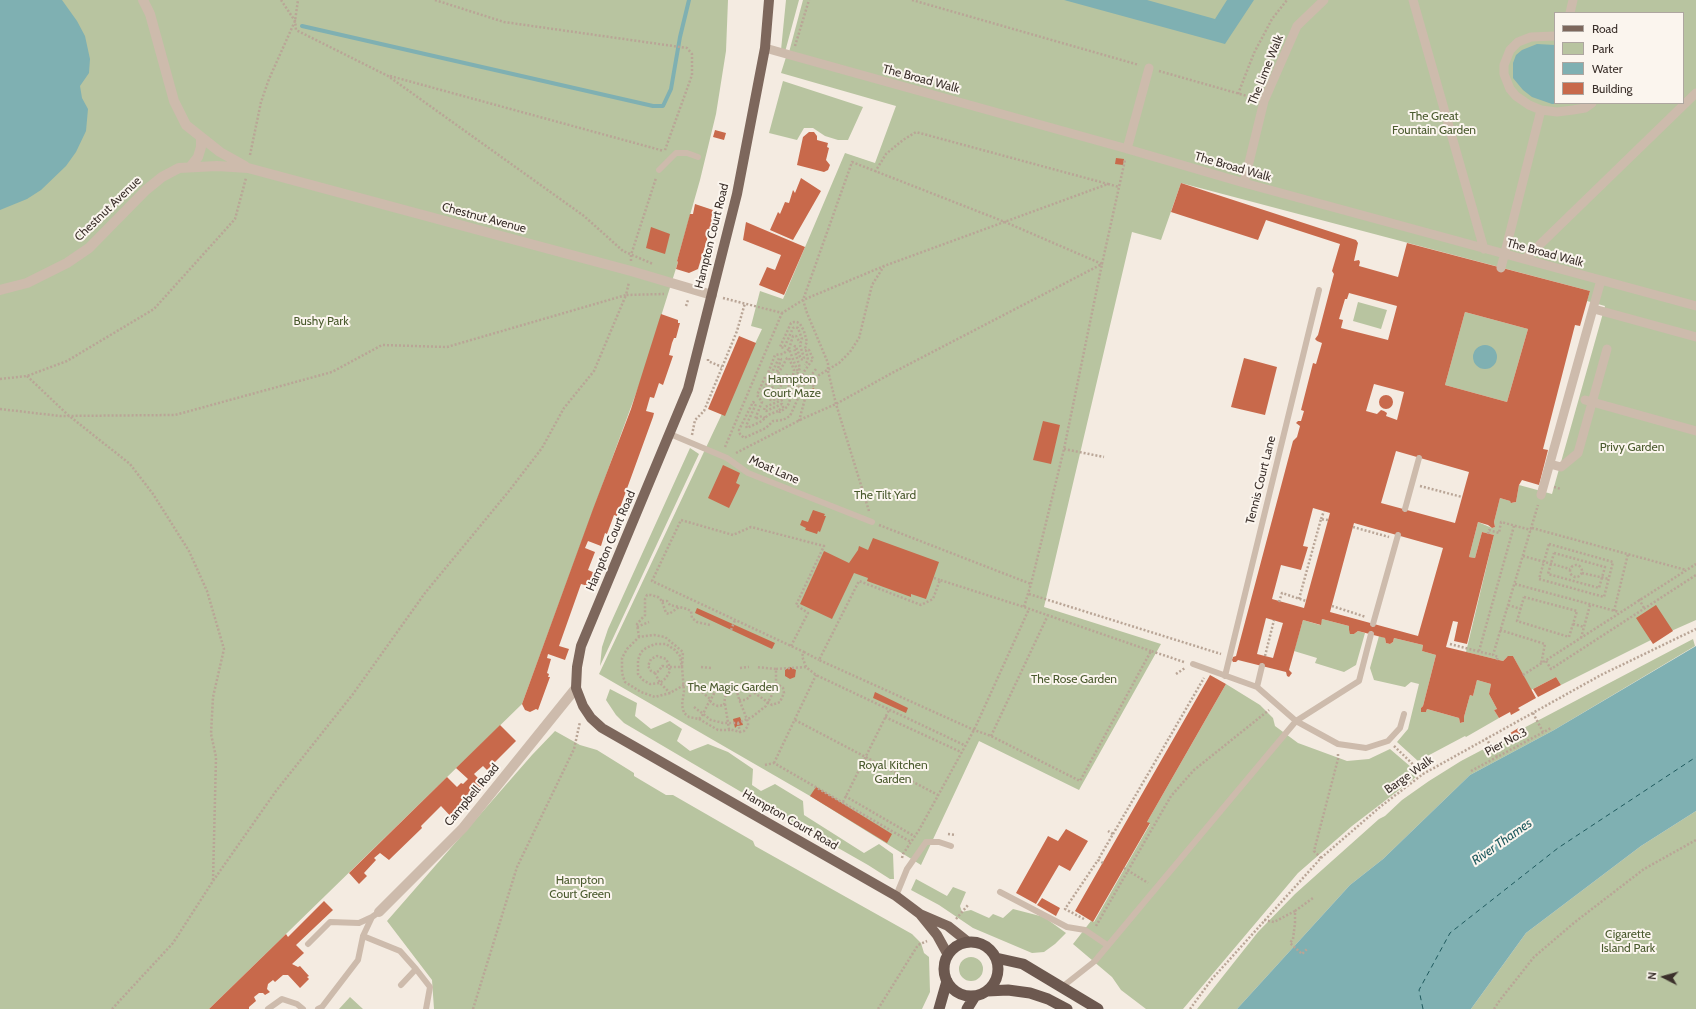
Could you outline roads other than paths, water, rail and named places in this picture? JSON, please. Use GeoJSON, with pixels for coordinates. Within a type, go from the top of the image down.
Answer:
{"type":"FeatureCollection","features":[{"type":"Feature","properties":{"kind":"highway"},"geometry":{"type":"LineString","coordinates":[[939,1009],[947,981],[944,968],[948,955],[959,945],[968,942],[983,944],[991,950],[996,958],[998,973],[996,980],[987,991]]}},
{"type":"Feature","properties":{"kind":"highway"},"geometry":{"type":"LineString","coordinates":[[996,958],[1023,964],[1098,1009]]}},
{"type":"Feature","properties":{"kind":"highway"},"geometry":{"type":"LineString","coordinates":[[947,981],[957,992],[966,995],[975,996],[987,991],[1008,990],[1030,993],[1048,999],[1067,1009]]}},
{"type":"Feature","properties":{"kind":"highway"},"geometry":{"type":"LineString","coordinates":[[967,1009],[975,996]]}},
{"type":"Feature","properties":{"kind":"main road","name":"Hampton Court Road"},"geometry":{"type":"LineString","coordinates":[[769,0],[765,48],[737,194],[688,389],[581,646],[577,667],[576,688],[583,706],[591,718],[612,735],[896,896],[920,914],[948,926],[968,942]]}},
{"type":"Feature","properties":{"kind":"main road","name":"Hampton Court Road"},"geometry":{"type":"LineString","coordinates":[[920,914],[937,935],[948,955]]}},
{"type":"Feature","properties":{"kind":"street","name":"Chestnut Avenue"},"geometry":{"type":"LineString","coordinates":[[143,0],[150,14],[166,77],[174,101],[186,125],[201,138],[248,168]]}},
{"type":"Feature","properties":{"kind":"street","name":"The Lime Walk"},"geometry":{"type":"LineString","coordinates":[[1244,184],[1264,101],[1298,26],[1324,0]]}},
{"type":"Feature","properties":{"kind":"street"},"geometry":{"type":"LineString","coordinates":[[1413,0],[1484,249]]}},
{"type":"Feature","properties":{"kind":"street"},"geometry":{"type":"LineString","coordinates":[[1570,12],[1573,0]]}},
{"type":"Feature","properties":{"kind":"street"},"geometry":{"type":"LineString","coordinates":[[1554,36],[1531,37],[1518,42],[1510,50],[1504,65],[1504,74],[1510,89],[1516,96],[1528,105],[1541,110],[1557,112],[1585,108],[1591,104]]}},
{"type":"Feature","properties":{"kind":"street","name":"The Broad Walk"},"geometry":{"type":"LineString","coordinates":[[765,48],[1127,149],[1244,184],[1696,306]]}},
{"type":"Feature","properties":{"kind":"street"},"geometry":{"type":"LineString","coordinates":[[1127,149],[1149,68]]}},
{"type":"Feature","properties":{"kind":"street"},"geometry":{"type":"LineString","coordinates":[[1525,260],[1696,93]]}},
{"type":"Feature","properties":{"kind":"street"},"geometry":{"type":"LineString","coordinates":[[1501,268],[1541,110]]}},
{"type":"Feature","properties":{"kind":"street"},"geometry":{"type":"LineString","coordinates":[[190,167],[198,157],[201,147],[201,138]]}},
{"type":"Feature","properties":{"kind":"street","name":"Chestnut Avenue"},"geometry":{"type":"LineString","coordinates":[[5,289],[43,276],[67,263],[89,248],[142,194],[162,177],[179,168],[217,166],[248,168],[631,271],[712,295]]}},
{"type":"Feature","properties":{"kind":"street"},"geometry":{"type":"LineString","coordinates":[[1550,464],[1561,467],[1578,453],[1581,399],[1594,309],[1602,280]]}},
{"type":"Feature","properties":{"kind":"street"},"geometry":{"type":"LineString","coordinates":[[1594,309],[1696,337]]}},
{"type":"Feature","properties":{"kind":"street"},"geometry":{"type":"LineString","coordinates":[[1541,495],[1548,486],[1550,464],[1607,349]]}},
{"type":"Feature","properties":{"kind":"street"},"geometry":{"type":"LineString","coordinates":[[1581,399],[1696,431]]}},
{"type":"Feature","properties":{"kind":"street","name":"Campbell Road"},"geometry":{"type":"LineString","coordinates":[[376,915],[463,828],[576,688]]}},
{"type":"Feature","properties":{"kind":"lane"},"geometry":{"type":"LineString","coordinates":[[659,170],[676,153],[687,153],[698,158]]}},
{"type":"Feature","properties":{"kind":"lane"},"geometry":{"type":"LineString","coordinates":[[0,296],[5,289]]}},
{"type":"Feature","properties":{"kind":"lane","name":"Tennis Court Lane"},"geometry":{"type":"LineString","coordinates":[[1225,676],[1319,290]]}},
{"type":"Feature","properties":{"kind":"lane","name":"Moat Lane"},"geometry":{"type":"LineString","coordinates":[[670,434],[724,457],[748,473],[872,522]]}},
{"type":"Feature","properties":{"kind":"lane"},"geometry":{"type":"LineString","coordinates":[[1405,510],[1419,458]]}},
{"type":"Feature","properties":{"kind":"lane"},"geometry":{"type":"LineString","coordinates":[[1374,622],[1397,537]]}},
{"type":"Feature","properties":{"kind":"lane"},"geometry":{"type":"LineString","coordinates":[[1062,987],[1094,961],[1296,721],[1359,682],[1371,634]]}},
{"type":"Feature","properties":{"kind":"lane"},"geometry":{"type":"LineString","coordinates":[[1193,664],[1257,687],[1296,721],[1338,744],[1366,748],[1388,741],[1400,728],[1404,714]]}},
{"type":"Feature","properties":{"kind":"lane"},"geometry":{"type":"LineString","coordinates":[[1257,687],[1262,666]]}},
{"type":"Feature","properties":{"kind":"lane"},"geometry":{"type":"LineString","coordinates":[[896,896],[907,869],[926,842],[939,842],[951,846]]}},
{"type":"Feature","properties":{"kind":"lane"},"geometry":{"type":"LineString","coordinates":[[1000,892],[1067,927],[1085,930],[1106,946]]}},
{"type":"Feature","properties":{"kind":"lane"},"geometry":{"type":"LineString","coordinates":[[318,1009],[322,1007],[358,960],[364,936],[376,915]]}},
{"type":"Feature","properties":{"kind":"lane"},"geometry":{"type":"LineString","coordinates":[[308,944],[330,922],[359,923],[376,915]]}},
{"type":"Feature","properties":{"kind":"lane"},"geometry":{"type":"LineString","coordinates":[[364,936],[400,951],[416,969],[430,987],[426,1009]]}},
{"type":"Feature","properties":{"kind":"lane"},"geometry":{"type":"LineString","coordinates":[[401,985],[416,969]]}},
{"type":"Feature","properties":{"kind":"lane"},"geometry":{"type":"LineString","coordinates":[[268,1009],[282,999],[297,1004],[303,1009]]}},
{"type":"Feature","properties":{"kind":"water"},"geometry":{"type":"Polygon","coordinates":[[[0,0],[62,0],[77,21],[85,36],[90,59],[89,73],[80,86],[82,98],[88,109],[86,131],[76,152],[66,166],[41,190],[27,199],[0,210],[0,0]]]}},
{"type":"Feature","properties":{"kind":"water"},"geometry":{"type":"Polygon","coordinates":[[[1064,0],[1147,0],[1215,19],[1227,0],[1254,0],[1225,44],[1064,0]]]}},
{"type":"Feature","properties":{"kind":"water"},"geometry":{"type":"Polygon","coordinates":[[[1537,44],[1554,45],[1554,104],[1532,97],[1523,90],[1513,78],[1513,63],[1516,55],[1522,50],[1537,44]]]}},
{"type":"Feature","properties":{"kind":"water"},"geometry":{"type":"Polygon","coordinates":[[[1485,345],[1494,348],[1497,357],[1494,366],[1485,369],[1476,366],[1473,357],[1476,348],[1485,345]]]}},
{"type":"Feature","properties":{"kind":"water","name":"River Thames"},"geometry":{"type":"Polygon","coordinates":[[[1696,646],[1696,811],[1641,846],[1526,933],[1471,1009],[1237,1009],[1350,885],[1383,859],[1470,775],[1554,730],[1696,646]]]}},
{"type":"Feature","properties":{"kind":"waterway"},"geometry":{"type":"LineString","coordinates":[[302,26],[653,106],[663,106],[671,89],[680,37],[689,0]]}},
{"type":"Feature","properties":{"kind":"park label","name":"The Great Fountain Garden"},"geometry":{"type":"Point","coordinates":[1434,123]}},
{"type":"Feature","properties":{"kind":"park label","name":"Bushy Park"},"geometry":{"type":"Point","coordinates":[321,321]}},
{"type":"Feature","properties":{"kind":"park label","name":"Hampton Court Maze"},"geometry":{"type":"Point","coordinates":[792,386]}},
{"type":"Feature","properties":{"kind":"park label","name":"Privy Garden"},"geometry":{"type":"Point","coordinates":[1632,447]}},
{"type":"Feature","properties":{"kind":"park label","name":"The Tilt Yard"},"geometry":{"type":"Point","coordinates":[885,495]}},
{"type":"Feature","properties":{"kind":"park label","name":"The Rose Garden"},"geometry":{"type":"Point","coordinates":[1074,679]}},
{"type":"Feature","properties":{"kind":"park label","name":"The Magic Garden"},"geometry":{"type":"Point","coordinates":[733,687]}},
{"type":"Feature","properties":{"kind":"park label","name":"Royal Kitchen Garden"},"geometry":{"type":"Point","coordinates":[893,772]}},
{"type":"Feature","properties":{"kind":"park label","name":"Hampton Court Green"},"geometry":{"type":"Point","coordinates":[580,887]}},
{"type":"Feature","properties":{"kind":"park label","name":"Cigarette Island Park"},"geometry":{"type":"Point","coordinates":[1628,941]}}]}
